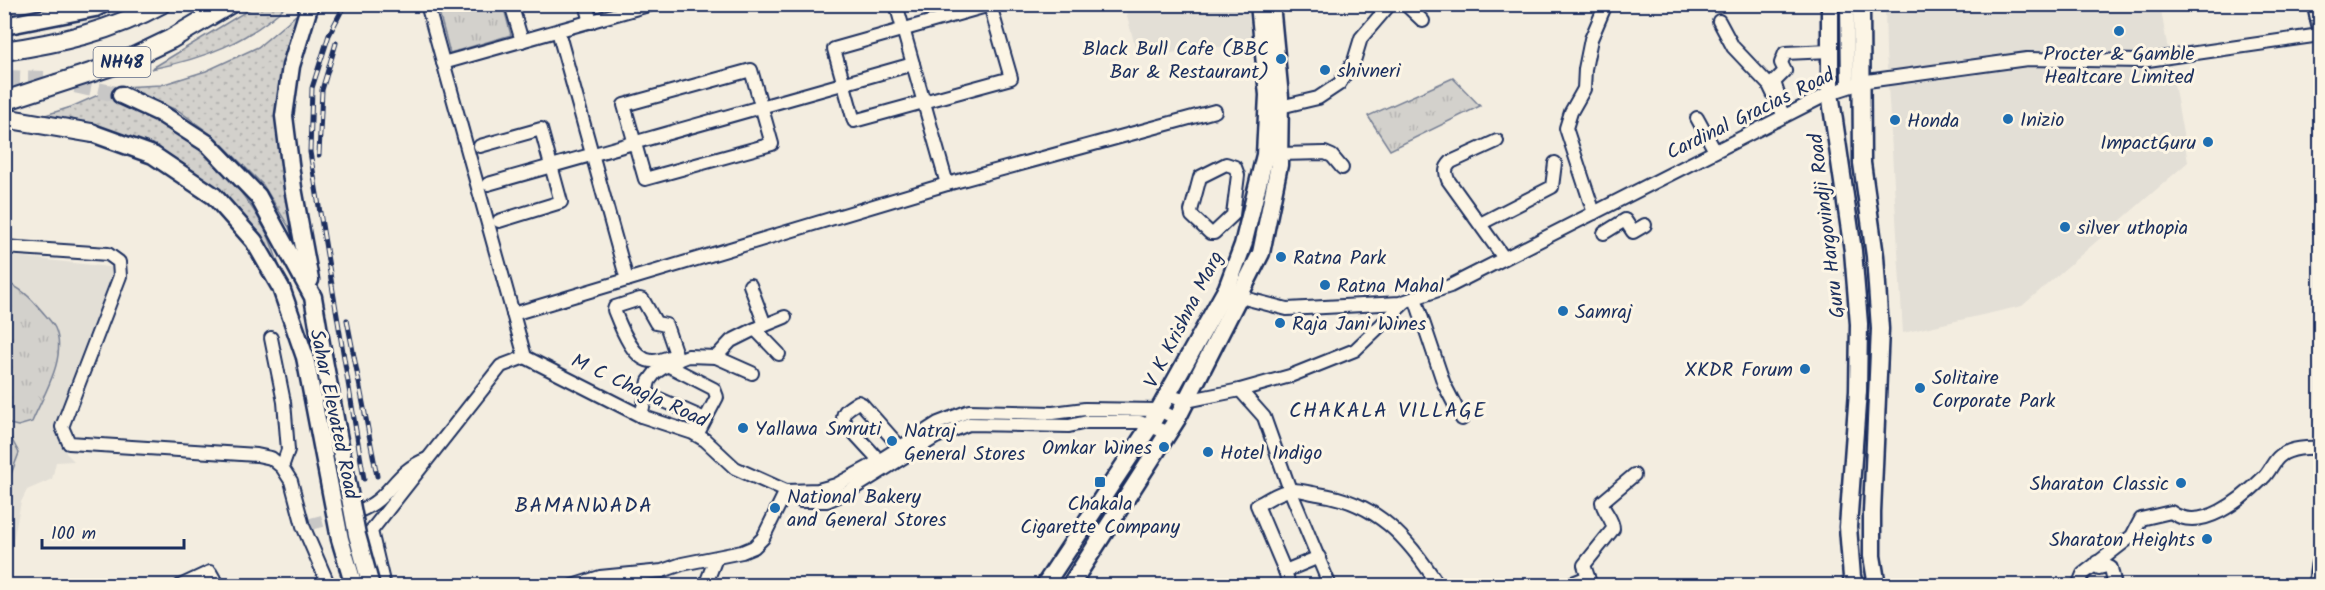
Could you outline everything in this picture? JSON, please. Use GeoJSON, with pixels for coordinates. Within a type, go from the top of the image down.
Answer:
{"type":"FeatureCollection","features":[{"type":"Feature","properties":{"kind":"highway","name":"NH48"},"geometry":{"type":"LineString","coordinates":[[4,51],[53,44],[99,31],[161,4]]}},
{"type":"Feature","properties":{"kind":"highway","name":"NH48"},"geometry":{"type":"LineString","coordinates":[[4,101],[121,63],[171,39],[230,4]]}},
{"type":"Feature","properties":{"kind":"highway"},"geometry":{"type":"LineString","coordinates":[[4,118],[92,133]]}},
{"type":"Feature","properties":{"kind":"main road"},"geometry":{"type":"LineString","coordinates":[[4,26],[95,8],[103,4]]}},
{"type":"Feature","properties":{"kind":"main road","name":"Sahar Elevated Road"},"geometry":{"type":"LineString","coordinates":[[310,4],[291,66],[284,116],[293,188],[323,355],[357,535],[371,585]]}},
{"type":"Feature","properties":{"kind":"main road","name":"V K Krishna Marg"},"geometry":{"type":"LineString","coordinates":[[1070,585],[1173,426],[1234,293],[1265,155],[1268,94],[1259,4]]}},
{"type":"Feature","properties":{"kind":"main road","name":"V K Krishna Marg"},"geometry":{"type":"LineString","coordinates":[[1044,585],[1261,253],[1279,165],[1280,107],[1271,4]]}},
{"type":"Feature","properties":{"kind":"main road","name":"Guru Hargovindji Road"},"geometry":{"type":"LineString","coordinates":[[1830,4],[1830,93],[1853,251],[1859,324],[1858,391],[1848,527],[1852,577],[1855,585]]}},
{"type":"Feature","properties":{"kind":"main road"},"geometry":{"type":"LineString","coordinates":[[1861,4],[1854,84],[1875,256],[1880,329],[1872,512],[1872,556],[1877,585]]}},
{"type":"Feature","properties":{"kind":"main road"},"geometry":{"type":"LineString","coordinates":[[2316,4],[2320,22]]}},
{"type":"Feature","properties":{"kind":"main road"},"geometry":{"type":"LineString","coordinates":[[121,95],[160,113],[207,144],[258,196],[313,297]]}},
{"type":"Feature","properties":{"kind":"main road","name":"Sahar Elevated Road"},"geometry":{"type":"LineString","coordinates":[[92,133],[153,155],[214,196],[254,241],[281,288],[305,357],[340,539],[354,585]]}},
{"type":"Feature","properties":{"kind":"main road"},"geometry":{"type":"LineString","coordinates":[[2317,585],[2320,566]]}},
{"type":"Feature","properties":{"kind":"street"},"geometry":{"type":"LineString","coordinates":[[384,585],[371,531],[501,366],[525,357],[427,4]]}},
{"type":"Feature","properties":{"kind":"street"},"geometry":{"type":"LineString","coordinates":[[512,4],[522,41]]}},
{"type":"Feature","properties":{"kind":"street"},"geometry":{"type":"LineString","coordinates":[[585,4],[591,21]]}},
{"type":"Feature","properties":{"kind":"street"},"geometry":{"type":"LineString","coordinates":[[443,63],[652,4]]}},
{"type":"Feature","properties":{"kind":"street"},"geometry":{"type":"LineString","coordinates":[[896,4],[947,184]]}},
{"type":"Feature","properties":{"kind":"street"},"geometry":{"type":"LineString","coordinates":[[1280,107],[1318,98],[1339,84],[1354,61],[1362,38],[1390,4]]}},
{"type":"Feature","properties":{"kind":"street"},"geometry":{"type":"LineString","coordinates":[[1405,4],[1423,21]]}},
{"type":"Feature","properties":{"kind":"street"},"geometry":{"type":"LineString","coordinates":[[1594,213],[1566,128],[1571,112],[1584,89],[1591,39],[1606,4]]}},
{"type":"Feature","properties":{"kind":"street"},"geometry":{"type":"LineString","coordinates":[[1847,4],[1854,84]]}},
{"type":"Feature","properties":{"kind":"street"},"geometry":{"type":"LineString","coordinates":[[990,5],[1011,78],[854,121],[843,84],[834,49],[990,5]]}},
{"type":"Feature","properties":{"kind":"street"},"geometry":{"type":"LineString","coordinates":[[1719,21],[1733,47],[1769,85],[1786,115]]}},
{"type":"Feature","properties":{"kind":"street"},"geometry":{"type":"LineString","coordinates":[[558,31],[627,280]]}},
{"type":"Feature","properties":{"kind":"street","name":"Cardinal Gracias Road"},"geometry":{"type":"LineString","coordinates":[[1234,293],[1287,309],[1400,303],[1450,286],[1830,93],[1854,84],[2027,59],[2141,61],[2320,34]]}},
{"type":"Feature","properties":{"kind":"street"},"geometry":{"type":"LineString","coordinates":[[1786,115],[1774,82],[1785,71],[1781,63],[1785,53],[1830,51]]}},
{"type":"Feature","properties":{"kind":"street"},"geometry":{"type":"LineString","coordinates":[[488,184],[913,64]]}},
{"type":"Feature","properties":{"kind":"street"},"geometry":{"type":"LineString","coordinates":[[751,69],[772,144],[645,179],[635,142],[624,105],[751,69]]}},
{"type":"Feature","properties":{"kind":"street"},"geometry":{"type":"LineString","coordinates":[[513,314],[947,184],[1215,111]]}},
{"type":"Feature","properties":{"kind":"street"},"geometry":{"type":"LineString","coordinates":[[1697,118],[1715,151]]}},
{"type":"Feature","properties":{"kind":"street"},"geometry":{"type":"LineString","coordinates":[[480,146],[541,129],[561,202],[499,221]]}},
{"type":"Feature","properties":{"kind":"street"},"geometry":{"type":"LineString","coordinates":[[1497,141],[1451,162],[1446,173],[1448,180],[1504,258]]}},
{"type":"Feature","properties":{"kind":"street"},"geometry":{"type":"LineString","coordinates":[[1279,154],[1325,153],[1332,156],[1342,168]]}},
{"type":"Feature","properties":{"kind":"street"},"geometry":{"type":"LineString","coordinates":[[1480,224],[1552,187],[1555,163]]}},
{"type":"Feature","properties":{"kind":"street"},"geometry":{"type":"LineString","coordinates":[[1231,164],[1237,170],[1238,180],[1234,201],[1232,217],[1213,233],[1192,216],[1191,211],[1201,176],[1221,165],[1231,164]]}},
{"type":"Feature","properties":{"kind":"street"},"geometry":{"type":"LineString","coordinates":[[1238,180],[1258,183]]}},
{"type":"Feature","properties":{"kind":"street"},"geometry":{"type":"LineString","coordinates":[[1234,201],[1253,206]]}},
{"type":"Feature","properties":{"kind":"street"},"geometry":{"type":"LineString","coordinates":[[1614,203],[1633,232],[1645,225]]}},
{"type":"Feature","properties":{"kind":"street"},"geometry":{"type":"LineString","coordinates":[[1604,233],[1625,220]]}},
{"type":"Feature","properties":{"kind":"street"},"geometry":{"type":"LineString","coordinates":[[4,247],[108,254],[119,262],[120,276],[62,427],[69,442],[257,455],[271,459],[282,467],[291,481],[329,585]]}},
{"type":"Feature","properties":{"kind":"street"},"geometry":{"type":"LineString","coordinates":[[750,285],[760,327],[779,354]]}},
{"type":"Feature","properties":{"kind":"street"},"geometry":{"type":"LineString","coordinates":[[1163,403],[1186,401],[1239,390],[1290,376],[1355,350],[1411,299],[1444,384],[1462,419]]}},
{"type":"Feature","properties":{"kind":"street"},"geometry":{"type":"LineString","coordinates":[[697,435],[717,397],[717,392],[674,360],[666,325],[656,323],[643,300],[615,306],[614,310],[623,334],[639,355],[653,361],[674,360],[688,356],[716,357],[752,373]]}},
{"type":"Feature","properties":{"kind":"street"},"geometry":{"type":"LineString","coordinates":[[716,357],[731,341],[785,317]]}},
{"type":"Feature","properties":{"kind":"street"},"geometry":{"type":"LineString","coordinates":[[271,338],[279,374],[288,450],[282,467]]}},
{"type":"Feature","properties":{"kind":"street","name":"M C Chagla Road"},"geometry":{"type":"LineString","coordinates":[[525,357],[641,416],[682,428],[697,435],[735,468],[786,491],[826,489],[889,455],[938,423],[1163,403],[1173,426]]}},
{"type":"Feature","properties":{"kind":"street"},"geometry":{"type":"LineString","coordinates":[[641,416],[649,381],[674,360]]}},
{"type":"Feature","properties":{"kind":"street"},"geometry":{"type":"LineString","coordinates":[[1239,390],[1264,417],[1290,490],[1330,585]]}},
{"type":"Feature","properties":{"kind":"street"},"geometry":{"type":"LineString","coordinates":[[646,393],[705,419]]}},
{"type":"Feature","properties":{"kind":"street"},"geometry":{"type":"LineString","coordinates":[[987,417],[1050,426],[1069,426],[1087,422],[1139,422],[1150,426],[1173,426]]}},
{"type":"Feature","properties":{"kind":"street"},"geometry":{"type":"LineString","coordinates":[[889,455],[936,437],[958,420]]}},
{"type":"Feature","properties":{"kind":"street"},"geometry":{"type":"LineString","coordinates":[[2085,585],[2086,575],[2132,536],[2141,519],[2171,512],[2180,519],[2190,520],[2214,514],[2231,505],[2265,476],[2281,455],[2299,449],[2320,448]]}},
{"type":"Feature","properties":{"kind":"street"},"geometry":{"type":"LineString","coordinates":[[359,511],[372,506],[384,496],[412,464],[428,458]]}},
{"type":"Feature","properties":{"kind":"street"},"geometry":{"type":"LineString","coordinates":[[1565,585],[1589,581],[1584,565],[1613,528],[1613,523],[1602,506],[1602,502],[1634,476]]}},
{"type":"Feature","properties":{"kind":"street"},"geometry":{"type":"LineString","coordinates":[[1284,585],[1289,584],[1285,571],[1257,505],[1290,490],[1339,497],[1363,507],[1386,521],[1411,545],[1439,585]]}},
{"type":"Feature","properties":{"kind":"street"},"geometry":{"type":"LineString","coordinates":[[572,585],[600,577],[662,571],[682,564],[742,552],[758,542],[768,530],[786,491]]}},
{"type":"Feature","properties":{"kind":"street"},"geometry":{"type":"LineString","coordinates":[[1285,571],[1318,557]]}},
{"type":"Feature","properties":{"kind":"street"},"geometry":{"type":"LineString","coordinates":[[705,585],[716,558]]}},
{"type":"Feature","properties":{"kind":"street"},"geometry":{"type":"LineString","coordinates":[[2078,585],[2083,574],[2098,565],[2109,566],[2115,585]]}},
{"type":"Feature","properties":{"kind":"street"},"geometry":{"type":"LineString","coordinates":[[180,585],[210,572],[218,585]]}},
{"type":"Feature","properties":{"kind":"shaded area"},"geometry":{"type":"Polygon","coordinates":[[[1124,5],[1248,5],[1252,43],[1138,57],[1124,5]]]}},
{"type":"Feature","properties":{"kind":"shaded area"},"geometry":{"type":"Polygon","coordinates":[[[1885,5],[2160,5],[2188,162],[2022,306],[1903,333],[1885,5]]]}},
{"type":"Feature","properties":{"kind":"shaded area"},"geometry":{"type":"Polygon","coordinates":[[[5,255],[117,268],[57,418],[66,453],[74,461],[56,462],[52,479],[27,490],[21,502],[5,579],[5,255]]]}},
{"type":"Feature","properties":{"kind":"green space"},"geometry":{"type":"Polygon","coordinates":[[[258,4],[287,5],[257,29],[224,47],[189,60],[151,69],[258,4]]]}},
{"type":"Feature","properties":{"kind":"green space"},"geometry":{"type":"Polygon","coordinates":[[[437,5],[503,5],[511,35],[450,53],[437,5]]]}},
{"type":"Feature","properties":{"kind":"green space"},"geometry":{"type":"Polygon","coordinates":[[[302,10],[285,61],[300,258],[289,227],[263,185],[216,138],[179,111],[121,87],[161,85],[206,71],[258,47],[302,10]]]}},
{"type":"Feature","properties":{"kind":"green space"},"geometry":{"type":"Polygon","coordinates":[[[1453,78],[1480,106],[1390,150],[1368,116],[1453,78]]]}},
{"type":"Feature","properties":{"kind":"green space"},"geometry":{"type":"Polygon","coordinates":[[[98,95],[131,107],[161,122],[216,164],[246,199],[258,218],[269,238],[285,281],[219,194],[182,165],[163,153],[123,135],[81,124],[36,118],[71,107],[98,95]]]}},
{"type":"Feature","properties":{"kind":"green space"},"geometry":{"type":"Polygon","coordinates":[[[5,282],[21,290],[33,301],[54,326],[58,340],[56,364],[32,422],[18,426],[5,423],[5,282]]]}},
{"type":"Feature","properties":{"kind":"green space"},"geometry":{"type":"Polygon","coordinates":[[[5,436],[11,438],[19,453],[5,490],[5,436]]]}},
{"type":"Feature","properties":{"kind":"tunnel"},"geometry":{"type":"LineString","coordinates":[[4,78],[46,79],[121,95]]}},
{"type":"Feature","properties":{"kind":"tunnel"},"geometry":{"type":"LineString","coordinates":[[311,524],[359,511]]}},
{"type":"Feature","properties":{"kind":"railway"},"geometry":{"type":"LineString","coordinates":[[345,4],[329,35],[312,88],[310,152],[364,479]]}},
{"type":"Feature","properties":{"kind":"railway"},"geometry":{"type":"LineString","coordinates":[[319,155],[322,90],[336,43]]}},
{"type":"Feature","properties":{"kind":"railway"},"geometry":{"type":"LineString","coordinates":[[347,320],[377,476]]}},
{"type":"Feature","properties":{"kind":"place","name":"Procter & Gamble Healtcare Limited"},"geometry":{"type":"Point","coordinates":[2119,31]}},
{"type":"Feature","properties":{"kind":"place","name":"Black Bull Cafe (BBC Bar & Restaurant)"},"geometry":{"type":"Point","coordinates":[1281,59]}},
{"type":"Feature","properties":{"kind":"place","name":"shivneri"},"geometry":{"type":"Point","coordinates":[1325,70]}},
{"type":"Feature","properties":{"kind":"place","name":"Inizio"},"geometry":{"type":"Point","coordinates":[2008,119]}},
{"type":"Feature","properties":{"kind":"place","name":"Honda"},"geometry":{"type":"Point","coordinates":[1895,120]}},
{"type":"Feature","properties":{"kind":"place","name":"ImpactGuru"},"geometry":{"type":"Point","coordinates":[2208,142]}},
{"type":"Feature","properties":{"kind":"place","name":"silver uthopia"},"geometry":{"type":"Point","coordinates":[2065,227]}},
{"type":"Feature","properties":{"kind":"place","name":"Ratna Park"},"geometry":{"type":"Point","coordinates":[1281,257]}},
{"type":"Feature","properties":{"kind":"place","name":"Ratna Mahal"},"geometry":{"type":"Point","coordinates":[1325,285]}},
{"type":"Feature","properties":{"kind":"place","name":"Samraj"},"geometry":{"type":"Point","coordinates":[1563,311]}},
{"type":"Feature","properties":{"kind":"place","name":"Raja Jani Wines"},"geometry":{"type":"Point","coordinates":[1280,323]}},
{"type":"Feature","properties":{"kind":"place","name":"XKDR Forum"},"geometry":{"type":"Point","coordinates":[1805,369]}},
{"type":"Feature","properties":{"kind":"place","name":"Solitaire Corporate Park"},"geometry":{"type":"Point","coordinates":[1920,388]}},
{"type":"Feature","properties":{"kind":"place","name":"Yallawa Smruti"},"geometry":{"type":"Point","coordinates":[743,428]}},
{"type":"Feature","properties":{"kind":"place","name":"Natraj General Stores"},"geometry":{"type":"Point","coordinates":[892,441]}},
{"type":"Feature","properties":{"kind":"place","name":"Omkar Wines"},"geometry":{"type":"Point","coordinates":[1164,447]}},
{"type":"Feature","properties":{"kind":"place","name":"Hotel Indigo"},"geometry":{"type":"Point","coordinates":[1208,452]}},
{"type":"Feature","properties":{"kind":"place","name":"Chakala Cigarette Company"},"geometry":{"type":"Point","coordinates":[1100,482]}},
{"type":"Feature","properties":{"kind":"place","name":"Sharaton Classic"},"geometry":{"type":"Point","coordinates":[2181,483]}},
{"type":"Feature","properties":{"kind":"place","name":"National Bakery and General Stores"},"geometry":{"type":"Point","coordinates":[775,508]}},
{"type":"Feature","properties":{"kind":"place","name":"Sharaton Heights"},"geometry":{"type":"Point","coordinates":[2207,539]}},
{"type":"Feature","properties":{"kind":"district","name":"CHAKALA VILLAGE"},"geometry":{"type":"Point","coordinates":[1388,410]}},
{"type":"Feature","properties":{"kind":"district","name":"BAMANWADA"},"geometry":{"type":"Point","coordinates":[584,505]}}]}
